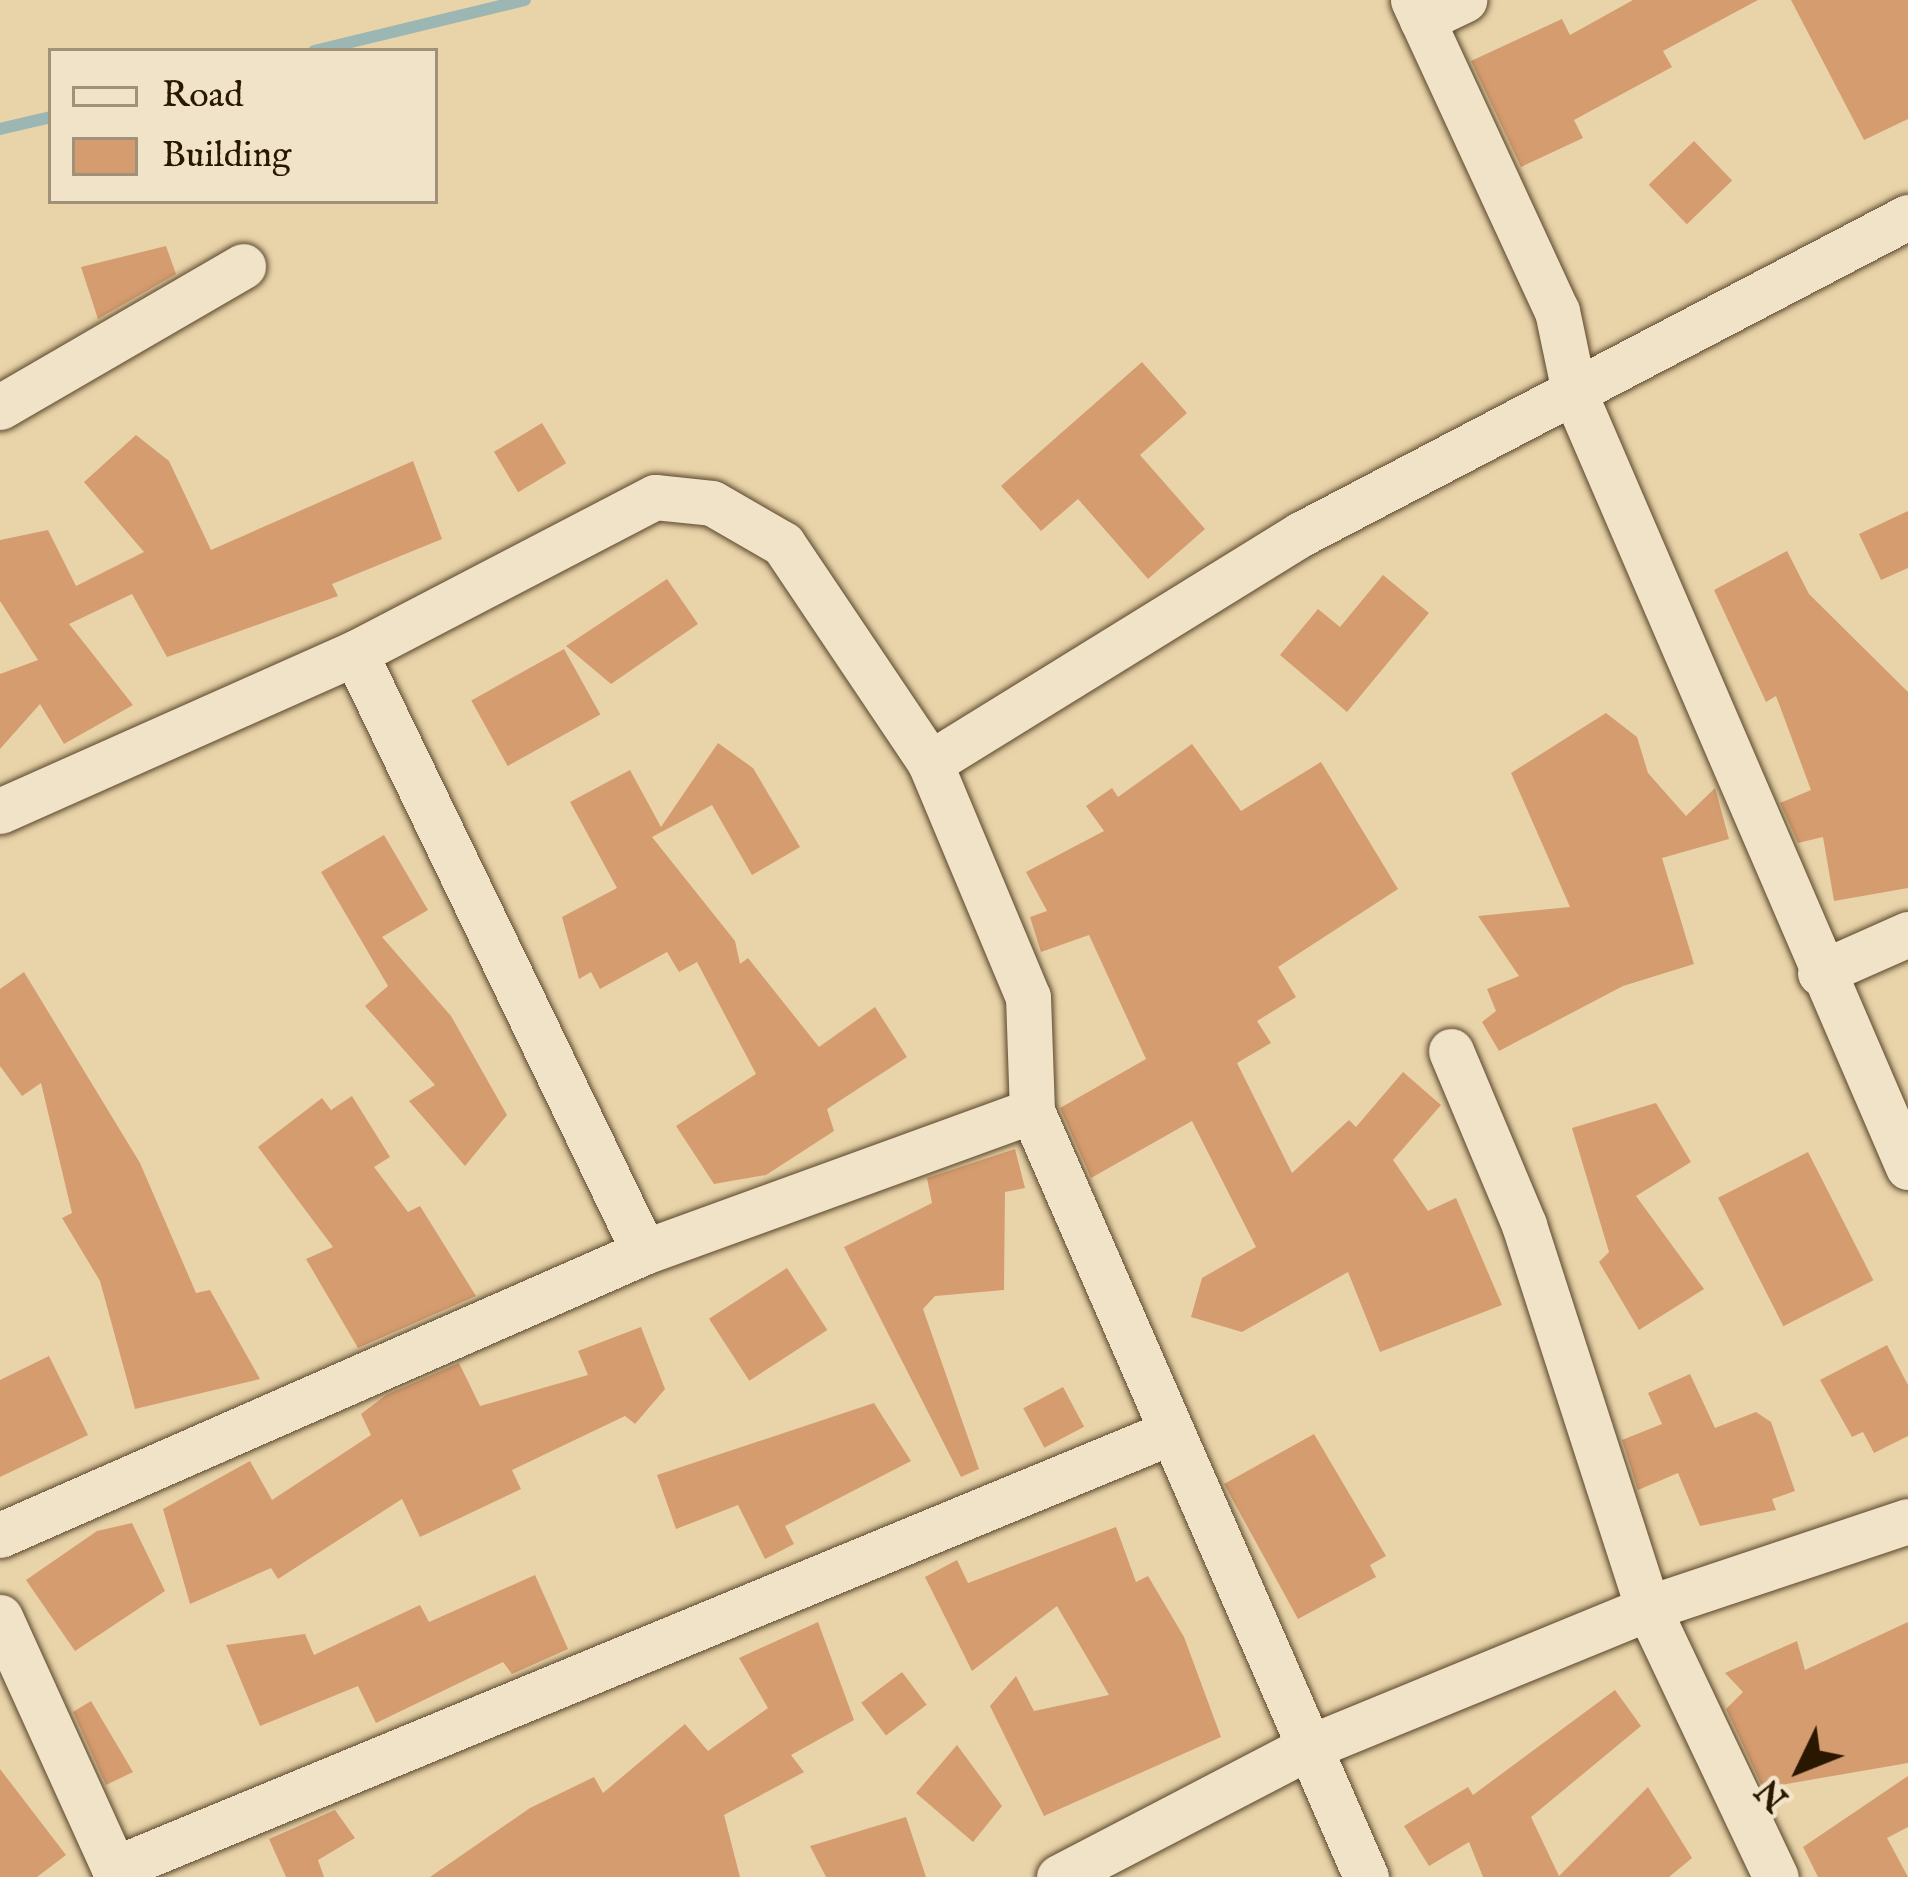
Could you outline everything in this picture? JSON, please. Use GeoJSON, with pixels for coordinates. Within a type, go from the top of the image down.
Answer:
{"type":"FeatureCollection","features":[{"type":"Feature","properties":{"kind":"street"},"geometry":{"type":"LineString","coordinates":[[1464,0],[1418,10],[1557,311],[1574,392],[1820,973],[1908,1167]]}},
{"type":"Feature","properties":{"kind":"street"},"geometry":{"type":"LineString","coordinates":[[930,763],[1300,534],[1908,217]]}},
{"type":"Feature","properties":{"kind":"street"},"geometry":{"type":"LineString","coordinates":[[0,407],[243,266]]}},
{"type":"Feature","properties":{"kind":"street"},"geometry":{"type":"LineString","coordinates":[[0,811],[355,653],[655,497],[712,503],[783,544],[930,763],[1028,997],[1032,1111],[1164,1435],[1366,1877]]}},
{"type":"Feature","properties":{"kind":"street"},"geometry":{"type":"LineString","coordinates":[[355,653],[644,1252]]}},
{"type":"Feature","properties":{"kind":"street"},"geometry":{"type":"LineString","coordinates":[[1820,973],[1908,934]]}},
{"type":"Feature","properties":{"kind":"street"},"geometry":{"type":"LineString","coordinates":[[1450,1052],[1524,1225],[1648,1608],[1775,1877]]}},
{"type":"Feature","properties":{"kind":"street"},"geometry":{"type":"LineString","coordinates":[[0,1535],[644,1252],[1032,1111]]}},
{"type":"Feature","properties":{"kind":"street"},"geometry":{"type":"LineString","coordinates":[[0,1617],[116,1873],[1164,1435]]}},
{"type":"Feature","properties":{"kind":"street"},"geometry":{"type":"LineString","coordinates":[[1059,1877],[1304,1749],[1648,1608],[1908,1521]]}},
{"type":"Feature","properties":{"kind":"building"},"geometry":{"type":"Polygon","coordinates":[[[1633,0],[1758,0],[1663,51],[1672,67],[1574,120],[1583,138],[1521,167],[1471,61],[1562,19],[1570,35],[1633,0]]]}},
{"type":"Feature","properties":{"kind":"building"},"geometry":{"type":"Polygon","coordinates":[[[1791,0],[1908,0],[1908,119],[1864,140],[1791,0]]]}},
{"type":"Feature","properties":{"kind":"building"},"geometry":{"type":"Polygon","coordinates":[[[1694,141],[1732,181],[1687,224],[1649,185],[1694,141]]]}},
{"type":"Feature","properties":{"kind":"building"},"geometry":{"type":"Polygon","coordinates":[[[166,246],[176,274],[98,319],[81,267],[166,246]]]}},
{"type":"Feature","properties":{"kind":"building"},"geometry":{"type":"Polygon","coordinates":[[[1142,362],[1187,413],[1140,455],[1205,529],[1148,579],[1078,499],[1041,531],[1001,486],[1142,362]]]}},
{"type":"Feature","properties":{"kind":"building"},"geometry":{"type":"Polygon","coordinates":[[[542,423],[566,463],[518,492],[494,452],[542,423]]]}},
{"type":"Feature","properties":{"kind":"building"},"geometry":{"type":"Polygon","coordinates":[[[136,435],[169,461],[211,550],[413,461],[442,539],[332,584],[338,596],[167,657],[132,594],[69,624],[133,705],[64,744],[40,704],[0,749],[0,674],[38,660],[0,601],[0,540],[48,530],[76,586],[144,552],[84,482],[136,435]]]}},
{"type":"Feature","properties":{"kind":"building"},"geometry":{"type":"Polygon","coordinates":[[[1908,511],[1908,568],[1881,580],[1859,534],[1908,511]]]}},
{"type":"Feature","properties":{"kind":"building"},"geometry":{"type":"Polygon","coordinates":[[[1787,551],[1809,594],[1908,692],[1908,888],[1834,901],[1823,837],[1798,843],[1780,803],[1811,790],[1776,696],[1766,702],[1714,590],[1787,551]]]}},
{"type":"Feature","properties":{"kind":"building"},"geometry":{"type":"Polygon","coordinates":[[[1383,575],[1429,613],[1347,712],[1280,655],[1318,609],[1340,627],[1383,575]]]}},
{"type":"Feature","properties":{"kind":"building"},"geometry":{"type":"Polygon","coordinates":[[[667,579],[698,624],[611,684],[566,646],[667,579]]]}},
{"type":"Feature","properties":{"kind":"building"},"geometry":{"type":"Polygon","coordinates":[[[564,649],[600,715],[508,766],[471,700],[564,649]]]}},
{"type":"Feature","properties":{"kind":"building"},"geometry":{"type":"Polygon","coordinates":[[[1606,713],[1637,737],[1648,773],[1686,816],[1715,788],[1729,839],[1662,858],[1694,964],[1623,986],[1499,1051],[1482,1022],[1496,1011],[1487,989],[1519,976],[1478,916],[1570,907],[1511,773],[1606,713]]]}},
{"type":"Feature","properties":{"kind":"building"},"geometry":{"type":"Polygon","coordinates":[[[718,743],[753,768],[800,847],[752,875],[712,805],[652,837],[735,941],[740,964],[748,958],[819,1047],[875,1007],[907,1057],[827,1109],[834,1131],[766,1175],[714,1184],[676,1126],[756,1074],[697,962],[679,972],[667,952],[600,989],[591,972],[579,979],[562,917],[617,888],[570,802],[630,770],[661,827],[718,743]]]}},
{"type":"Feature","properties":{"kind":"building"},"geometry":{"type":"Polygon","coordinates":[[[1192,744],[1241,811],[1321,762],[1398,889],[1278,967],[1296,997],[1257,1021],[1271,1043],[1237,1063],[1292,1173],[1349,1120],[1356,1127],[1403,1072],[1441,1105],[1393,1160],[1428,1211],[1456,1198],[1502,1305],[1380,1352],[1348,1272],[1242,1332],[1191,1317],[1202,1278],[1256,1247],[1192,1121],[1091,1178],[1060,1108],[1146,1059],[1089,935],[1041,952],[1030,917],[1047,911],[1026,872],[1104,831],[1086,806],[1112,788],[1118,797],[1192,744]]]}},
{"type":"Feature","properties":{"kind":"building"},"geometry":{"type":"Polygon","coordinates":[[[384,835],[428,910],[382,937],[451,1016],[507,1115],[465,1166],[409,1101],[435,1085],[365,1006],[388,986],[321,872],[384,835]]]}},
{"type":"Feature","properties":{"kind":"building"},"geometry":{"type":"Polygon","coordinates":[[[24,972],[140,1163],[196,1293],[210,1290],[260,1379],[135,1409],[100,1281],[62,1218],[72,1213],[41,1083],[22,1096],[0,1066],[0,989],[24,972]]]}},
{"type":"Feature","properties":{"kind":"building"},"geometry":{"type":"Polygon","coordinates":[[[352,1096],[390,1157],[374,1167],[408,1212],[420,1206],[476,1296],[358,1348],[306,1259],[333,1247],[258,1147],[322,1098],[331,1110],[352,1096]]]}},
{"type":"Feature","properties":{"kind":"building"},"geometry":{"type":"Polygon","coordinates":[[[1656,1103],[1691,1162],[1636,1196],[1704,1289],[1639,1330],[1599,1262],[1609,1252],[1572,1128],[1656,1103]]]}},
{"type":"Feature","properties":{"kind":"building"},"geometry":{"type":"Polygon","coordinates":[[[1015,1149],[1025,1188],[1005,1192],[1004,1290],[935,1296],[923,1309],[979,1469],[961,1477],[844,1247],[932,1203],[927,1178],[1015,1149]]]}},
{"type":"Feature","properties":{"kind":"building"},"geometry":{"type":"Polygon","coordinates":[[[1808,1152],[1873,1280],[1783,1326],[1718,1198],[1808,1152]]]}},
{"type":"Feature","properties":{"kind":"building"},"geometry":{"type":"Polygon","coordinates":[[[787,1268],[827,1330],[749,1381],[709,1319],[787,1268]]]}},
{"type":"Feature","properties":{"kind":"building"},"geometry":{"type":"Polygon","coordinates":[[[641,1327],[665,1389],[635,1424],[625,1416],[512,1470],[521,1489],[420,1537],[402,1499],[278,1579],[271,1568],[190,1604],[163,1509],[250,1461],[272,1500],[371,1435],[361,1414],[386,1395],[459,1363],[480,1406],[588,1375],[578,1351],[641,1327]]]}},
{"type":"Feature","properties":{"kind":"building"},"geometry":{"type":"Polygon","coordinates":[[[1887,1345],[1908,1385],[1908,1436],[1874,1453],[1863,1432],[1852,1437],[1820,1380],[1887,1345]]]}},
{"type":"Feature","properties":{"kind":"building"},"geometry":{"type":"Polygon","coordinates":[[[49,1356],[88,1435],[0,1477],[0,1380],[49,1356]]]}},
{"type":"Feature","properties":{"kind":"building"},"geometry":{"type":"Polygon","coordinates":[[[1690,1374],[1715,1428],[1756,1412],[1771,1422],[1795,1491],[1772,1499],[1776,1510],[1700,1526],[1678,1473],[1638,1490],[1622,1440],[1662,1424],[1648,1393],[1690,1374]]]}},
{"type":"Feature","properties":{"kind":"building"},"geometry":{"type":"Polygon","coordinates":[[[1063,1387],[1084,1427],[1044,1448],[1023,1408],[1063,1387]]]}},
{"type":"Feature","properties":{"kind":"building"},"geometry":{"type":"Polygon","coordinates":[[[874,1403],[911,1461],[785,1526],[794,1544],[765,1559],[738,1505],[676,1529],[657,1475],[874,1403]]]}},
{"type":"Feature","properties":{"kind":"building"},"geometry":{"type":"Polygon","coordinates":[[[1314,1434],[1386,1556],[1370,1565],[1376,1577],[1298,1619],[1224,1484],[1314,1434]]]}},
{"type":"Feature","properties":{"kind":"building"},"geometry":{"type":"Polygon","coordinates":[[[132,1523],[165,1591],[75,1651],[26,1580],[97,1531],[132,1523]]]}},
{"type":"Feature","properties":{"kind":"building"},"geometry":{"type":"Polygon","coordinates":[[[1116,1527],[1136,1582],[1148,1576],[1184,1637],[1221,1737],[1044,1816],[990,1706],[1016,1676],[1034,1711],[1109,1695],[1057,1606],[972,1671],[925,1577],[957,1560],[968,1583],[1116,1527]]]}},
{"type":"Feature","properties":{"kind":"building"},"geometry":{"type":"Polygon","coordinates":[[[535,1575],[568,1649],[512,1674],[503,1662],[376,1723],[358,1686],[260,1726],[226,1645],[305,1634],[314,1655],[420,1605],[429,1622],[535,1575]]]}},
{"type":"Feature","properties":{"kind":"building"},"geometry":{"type":"Polygon","coordinates":[[[818,1622],[854,1720],[791,1755],[804,1772],[724,1815],[740,1877],[430,1877],[530,1808],[594,1777],[603,1793],[685,1724],[708,1751],[768,1708],[739,1658],[818,1622]]]}},
{"type":"Feature","properties":{"kind":"building"},"geometry":{"type":"Polygon","coordinates":[[[1908,1622],[1908,1763],[1763,1788],[1726,1709],[1743,1692],[1725,1673],[1797,1641],[1805,1670],[1908,1622]]]}},
{"type":"Feature","properties":{"kind":"building"},"geometry":{"type":"Polygon","coordinates":[[[902,1672],[927,1705],[886,1735],[861,1703],[902,1672]]]}},
{"type":"Feature","properties":{"kind":"building"},"geometry":{"type":"Polygon","coordinates":[[[1615,1690],[1641,1726],[1531,1817],[1559,1876],[1648,1787],[1692,1858],[1669,1877],[1483,1877],[1469,1842],[1429,1866],[1404,1826],[1468,1787],[1473,1795],[1615,1690]]]}},
{"type":"Feature","properties":{"kind":"building"},"geometry":{"type":"Polygon","coordinates":[[[91,1701],[133,1772],[106,1785],[73,1712],[91,1701]]]}},
{"type":"Feature","properties":{"kind":"building"},"geometry":{"type":"Polygon","coordinates":[[[957,1745],[1002,1806],[973,1842],[916,1793],[957,1745]]]}},
{"type":"Feature","properties":{"kind":"building"},"geometry":{"type":"Polygon","coordinates":[[[0,1769],[66,1855],[37,1877],[0,1877],[0,1769]]]}},
{"type":"Feature","properties":{"kind":"building"},"geometry":{"type":"Polygon","coordinates":[[[1908,1776],[1908,1827],[1887,1838],[1908,1877],[1818,1877],[1803,1847],[1908,1776]]]}},
{"type":"Feature","properties":{"kind":"building"},"geometry":{"type":"Polygon","coordinates":[[[335,1810],[355,1838],[318,1860],[324,1877],[286,1877],[269,1839],[335,1810]]]}},
{"type":"Feature","properties":{"kind":"building"},"geometry":{"type":"Polygon","coordinates":[[[906,1817],[926,1877],[826,1877],[810,1846],[906,1817]]]}},
{"type":"Feature","properties":{"kind":"waterway"},"geometry":{"type":"LineString","coordinates":[[326,48],[525,0]]}},
{"type":"Feature","properties":{"kind":"waterway"},"geometry":{"type":"LineString","coordinates":[[0,129],[48,118]]}}]}
